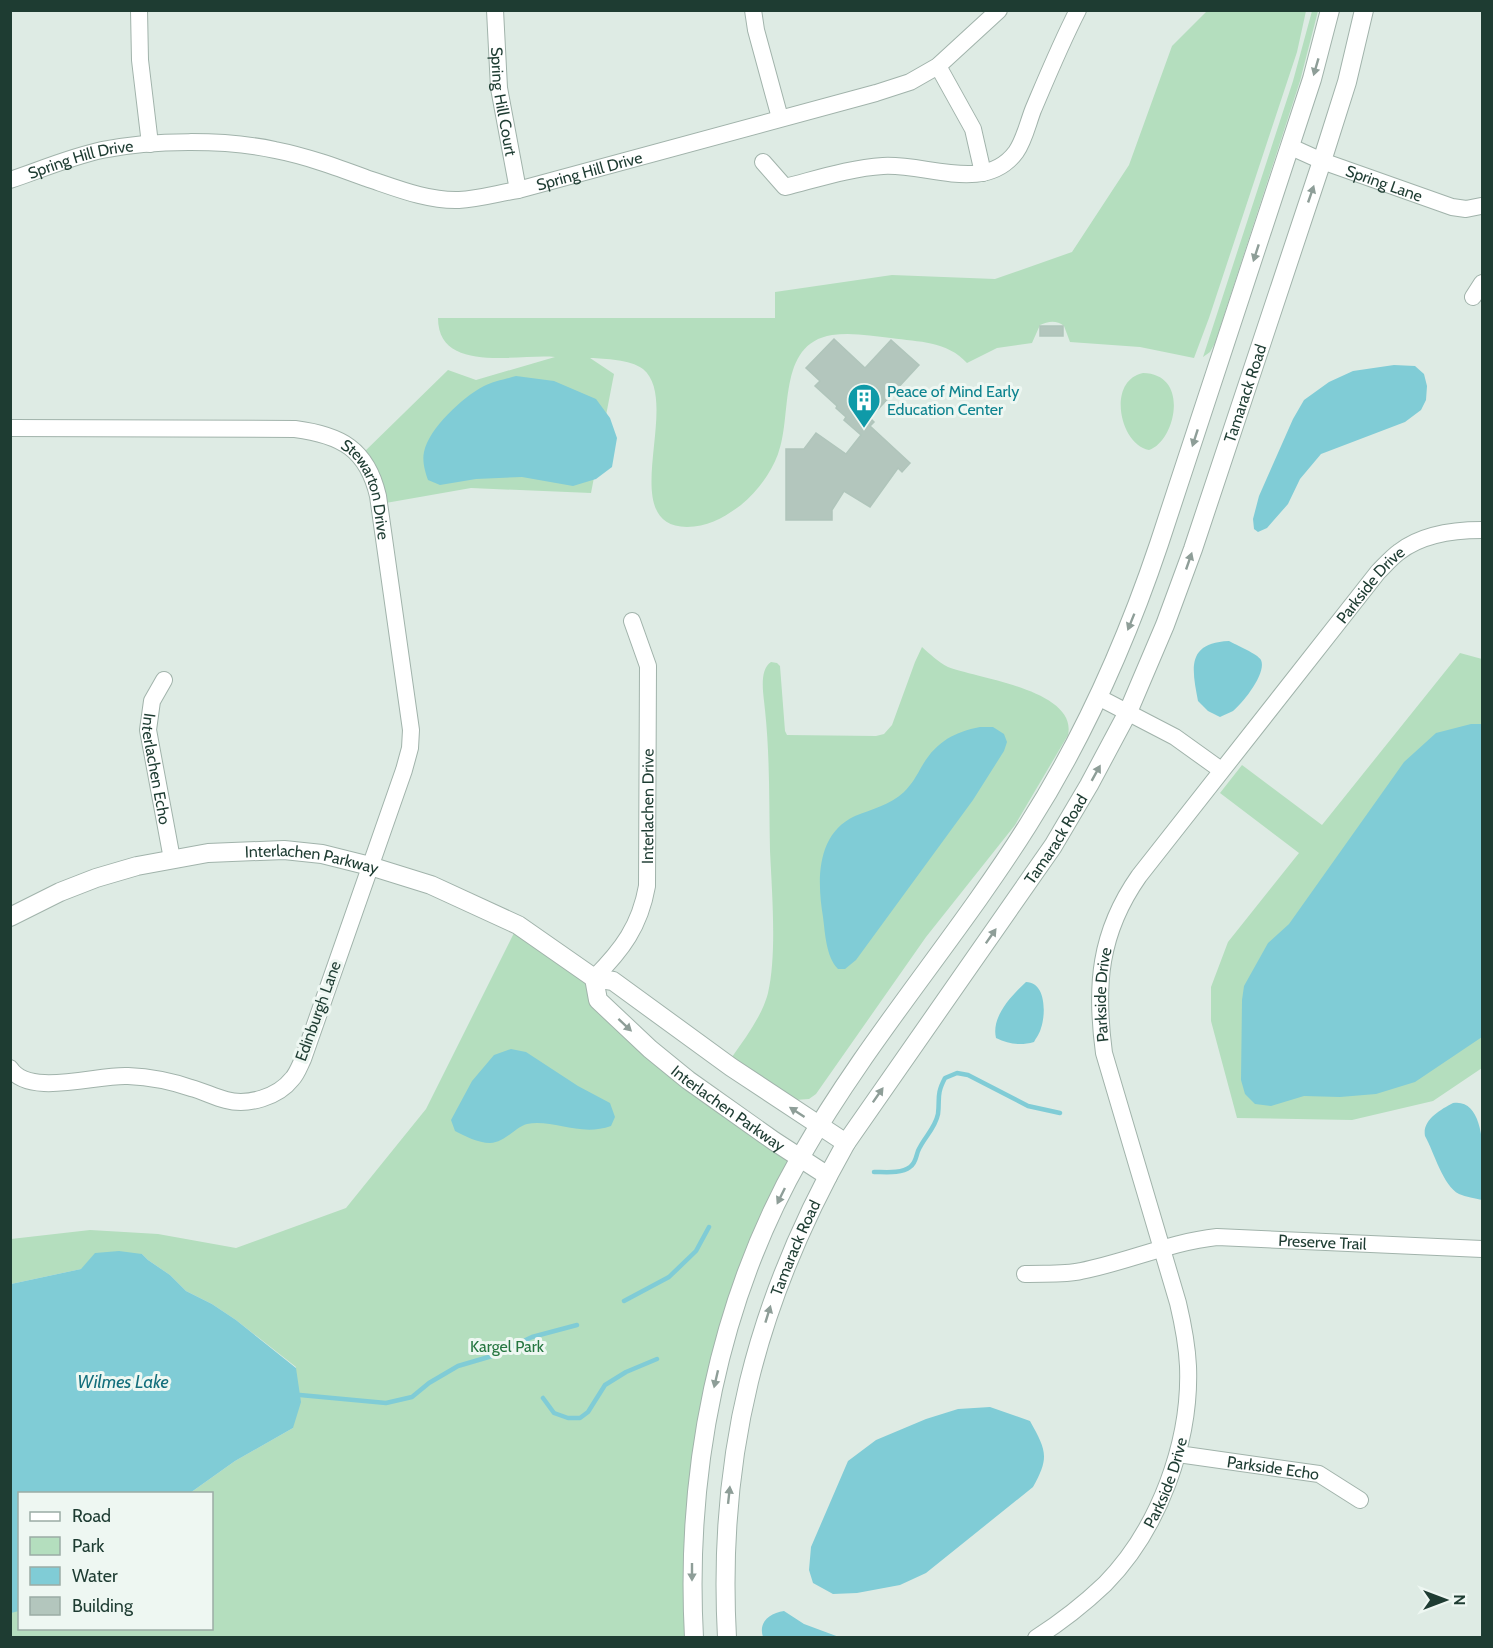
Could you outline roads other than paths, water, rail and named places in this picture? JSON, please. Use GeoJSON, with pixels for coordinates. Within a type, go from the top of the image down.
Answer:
{"type":"FeatureCollection","features":[{"type":"Feature","properties":{"kind":"street","name":"Spring Hill Drive"},"geometry":{"type":"LineString","coordinates":[[139,10],[140,60],[150,144]]}},
{"type":"Feature","properties":{"kind":"street","name":"Spring Hill Court"},"geometry":{"type":"LineString","coordinates":[[495,10],[499,88],[518,190]]}},
{"type":"Feature","properties":{"kind":"street"},"geometry":{"type":"LineString","coordinates":[[753,10],[756,30],[780,118]]}},
{"type":"Feature","properties":{"kind":"street","name":"Spring Hill Drive"},"geometry":{"type":"LineString","coordinates":[[10,180],[102,150],[150,144],[190,143],[273,149],[320,161],[405,191],[432,197],[459,200],[518,190],[910,82],[938,66],[999,10]]}},
{"type":"Feature","properties":{"kind":"street"},"geometry":{"type":"LineString","coordinates":[[763,162],[785,187],[849,171],[883,166],[914,167],[969,175],[999,170],[1017,152],[1063,39],[1078,10]]}},
{"type":"Feature","properties":{"kind":"street","name":"Tamarack Road"},"geometry":{"type":"LineString","coordinates":[[694,1638],[694,1512],[704,1432],[721,1357],[742,1286],[768,1222],[800,1157],[853,1072],[1027,828],[1061,771],[1098,697],[1147,580],[1291,147],[1330,10]]}},
{"type":"Feature","properties":{"kind":"street","name":"Tamarack Road"},"geometry":{"type":"LineString","coordinates":[[727,1638],[725,1585],[727,1514],[735,1441],[742,1405],[772,1299],[797,1237],[846,1143],[1053,846],[1084,795],[1128,712],[1165,625],[1193,549],[1322,161],[1347,81],[1364,10]]}},
{"type":"Feature","properties":{"kind":"street"},"geometry":{"type":"LineString","coordinates":[[938,66],[973,129],[983,173]]}},
{"type":"Feature","properties":{"kind":"street","name":"Spring Lane"},"geometry":{"type":"LineString","coordinates":[[1291,147],[1322,161],[1452,207],[1482,208]]}},
{"type":"Feature","properties":{"kind":"street"},"geometry":{"type":"LineString","coordinates":[[1473,297],[1482,283]]}},
{"type":"Feature","properties":{"kind":"street","name":"Stewarton Drive"},"geometry":{"type":"LineString","coordinates":[[10,428],[295,429],[334,438],[353,449],[364,460],[374,477],[378,496],[411,730],[410,748],[404,770],[370,866]]}},
{"type":"Feature","properties":{"kind":"street","name":"Parkside Drive"},"geometry":{"type":"LineString","coordinates":[[1036,1638],[1078,1609],[1106,1582],[1147,1527],[1164,1495],[1178,1454],[1187,1402],[1188,1367],[1185,1335],[1178,1303],[1104,1053],[1099,1012],[1105,947],[1127,893],[1378,572],[1400,551],[1422,540],[1445,532],[1482,530]]}},
{"type":"Feature","properties":{"kind":"street","name":"Interlachen Drive"},"geometry":{"type":"LineString","coordinates":[[594,978],[616,956],[634,928],[644,905],[647,886],[648,666],[632,621]]}},
{"type":"Feature","properties":{"kind":"street","name":"Interlachen Echo"},"geometry":{"type":"LineString","coordinates":[[164,680],[152,701],[148,730],[172,859]]}},
{"type":"Feature","properties":{"kind":"street"},"geometry":{"type":"LineString","coordinates":[[1098,697],[1175,737],[1221,770]]}},
{"type":"Feature","properties":{"kind":"street","name":"Interlachen Parkway"},"geometry":{"type":"LineString","coordinates":[[10,917],[60,892],[96,878],[137,866],[208,853],[284,850],[322,854],[370,866],[431,885],[518,925],[594,978],[612,981],[620,986],[731,1067],[846,1143]]}},
{"type":"Feature","properties":{"kind":"street","name":"Edinburgh Lane"},"geometry":{"type":"LineString","coordinates":[[10,1068],[25,1081],[38,1083],[106,1076],[146,1078],[177,1084],[227,1101],[245,1102],[278,1092],[293,1078],[303,1059],[370,866]]}},
{"type":"Feature","properties":{"kind":"street","name":"Interlachen Parkway"},"geometry":{"type":"LineString","coordinates":[[594,978],[598,1000],[650,1049],[688,1080],[828,1176]]}},
{"type":"Feature","properties":{"kind":"street","name":"Preserve Trail"},"geometry":{"type":"LineString","coordinates":[[1162,1247],[1217,1237],[1482,1249]]}},
{"type":"Feature","properties":{"kind":"street"},"geometry":{"type":"LineString","coordinates":[[1025,1274],[1080,1272],[1162,1247]]}},
{"type":"Feature","properties":{"kind":"street","name":"Parkside Echo"},"geometry":{"type":"LineString","coordinates":[[1178,1454],[1319,1474],[1360,1500]]}},
{"type":"Feature","properties":{"kind":"water"},"geometry":{"type":"Polygon","coordinates":[[[1394,365],[1415,366],[1424,374],[1427,386],[1426,400],[1421,410],[1405,422],[1321,454],[1300,479],[1288,504],[1267,528],[1258,532],[1254,529],[1253,519],[1259,496],[1293,419],[1304,400],[1329,382],[1353,371],[1394,365]]]}},
{"type":"Feature","properties":{"kind":"water"},"geometry":{"type":"Polygon","coordinates":[[[516,376],[554,381],[596,399],[610,418],[617,438],[612,467],[596,479],[573,486],[522,477],[476,479],[440,485],[428,480],[424,452],[440,423],[457,405],[484,386],[516,376]]]}},
{"type":"Feature","properties":{"kind":"water"},"geometry":{"type":"Polygon","coordinates":[[[1229,641],[1256,655],[1261,660],[1262,666],[1253,687],[1242,701],[1233,711],[1220,717],[1208,711],[1198,701],[1194,668],[1199,652],[1205,647],[1229,641]]]}},
{"type":"Feature","properties":{"kind":"water"},"geometry":{"type":"Polygon","coordinates":[[[1471,724],[1482,724],[1482,1037],[1415,1082],[1376,1094],[1340,1097],[1304,1096],[1271,1106],[1255,1104],[1245,1094],[1241,1080],[1242,1000],[1244,986],[1268,943],[1289,924],[1404,762],[1436,733],[1471,724]]]}},
{"type":"Feature","properties":{"kind":"water"},"geometry":{"type":"Polygon","coordinates":[[[980,727],[993,727],[1004,734],[1007,742],[1004,751],[973,800],[856,960],[845,969],[838,969],[831,958],[827,944],[820,889],[822,860],[833,834],[842,824],[855,816],[887,803],[904,792],[933,750],[946,739],[980,727]]]}},
{"type":"Feature","properties":{"kind":"water"},"geometry":{"type":"Polygon","coordinates":[[[1026,982],[1033,983],[1037,987],[1043,1000],[1044,1015],[1039,1034],[1034,1042],[1024,1044],[1010,1043],[996,1038],[996,1022],[999,1015],[1026,982]]]}},
{"type":"Feature","properties":{"kind":"water"},"geometry":{"type":"Polygon","coordinates":[[[511,1049],[526,1052],[578,1086],[610,1103],[615,1117],[611,1126],[588,1130],[537,1123],[527,1124],[501,1140],[490,1143],[476,1141],[455,1131],[451,1120],[472,1081],[494,1055],[511,1049]]]}},
{"type":"Feature","properties":{"kind":"water"},"geometry":{"type":"Polygon","coordinates":[[[1453,1103],[1465,1105],[1474,1113],[1479,1125],[1483,1158],[1482,1200],[1459,1194],[1453,1190],[1425,1136],[1429,1120],[1453,1103]]]}},
{"type":"Feature","properties":{"kind":"water","name":"Wilmes Lake"},"geometry":{"type":"Polygon","coordinates":[[[119,1251],[142,1254],[170,1275],[186,1291],[236,1320],[296,1368],[301,1402],[293,1428],[235,1461],[191,1492],[18,1492],[18,1611],[11,1613],[11,1284],[81,1269],[95,1253],[119,1251]]]}},
{"type":"Feature","properties":{"kind":"water"},"geometry":{"type":"Polygon","coordinates":[[[990,1407],[1030,1421],[1044,1454],[1042,1468],[1033,1487],[926,1573],[900,1585],[857,1593],[833,1594],[813,1583],[809,1570],[811,1547],[848,1461],[876,1440],[926,1419],[958,1409],[990,1407]]]}},
{"type":"Feature","properties":{"kind":"water"},"geometry":{"type":"Polygon","coordinates":[[[784,1611],[804,1624],[839,1637],[763,1637],[762,1627],[766,1619],[784,1611]]]}},
{"type":"Feature","properties":{"kind":"waterway"},"geometry":{"type":"LineString","coordinates":[[874,1172],[898,1172],[912,1165],[920,1146],[937,1119],[942,1084],[945,1078],[957,1073],[968,1075],[1028,1106],[1060,1113]]}},
{"type":"Feature","properties":{"kind":"waterway"},"geometry":{"type":"LineString","coordinates":[[624,1301],[669,1277],[696,1251],[709,1227]]}},
{"type":"Feature","properties":{"kind":"waterway"},"geometry":{"type":"LineString","coordinates":[[300,1395],[386,1403],[412,1397],[429,1383],[458,1366],[492,1356],[532,1337],[577,1325]]}},
{"type":"Feature","properties":{"kind":"waterway"},"geometry":{"type":"LineString","coordinates":[[543,1398],[554,1413],[568,1418],[580,1418],[588,1412],[605,1385],[626,1372],[657,1359]]}},
{"type":"Feature","properties":{"kind":"place","name":"Peace of Mind Early Education Center"},"geometry":{"type":"Point","coordinates":[864,429]}},
{"type":"Feature","properties":{"kind":"park label","name":"Kargel Park"},"geometry":{"type":"Point","coordinates":[507,1346]}}]}
